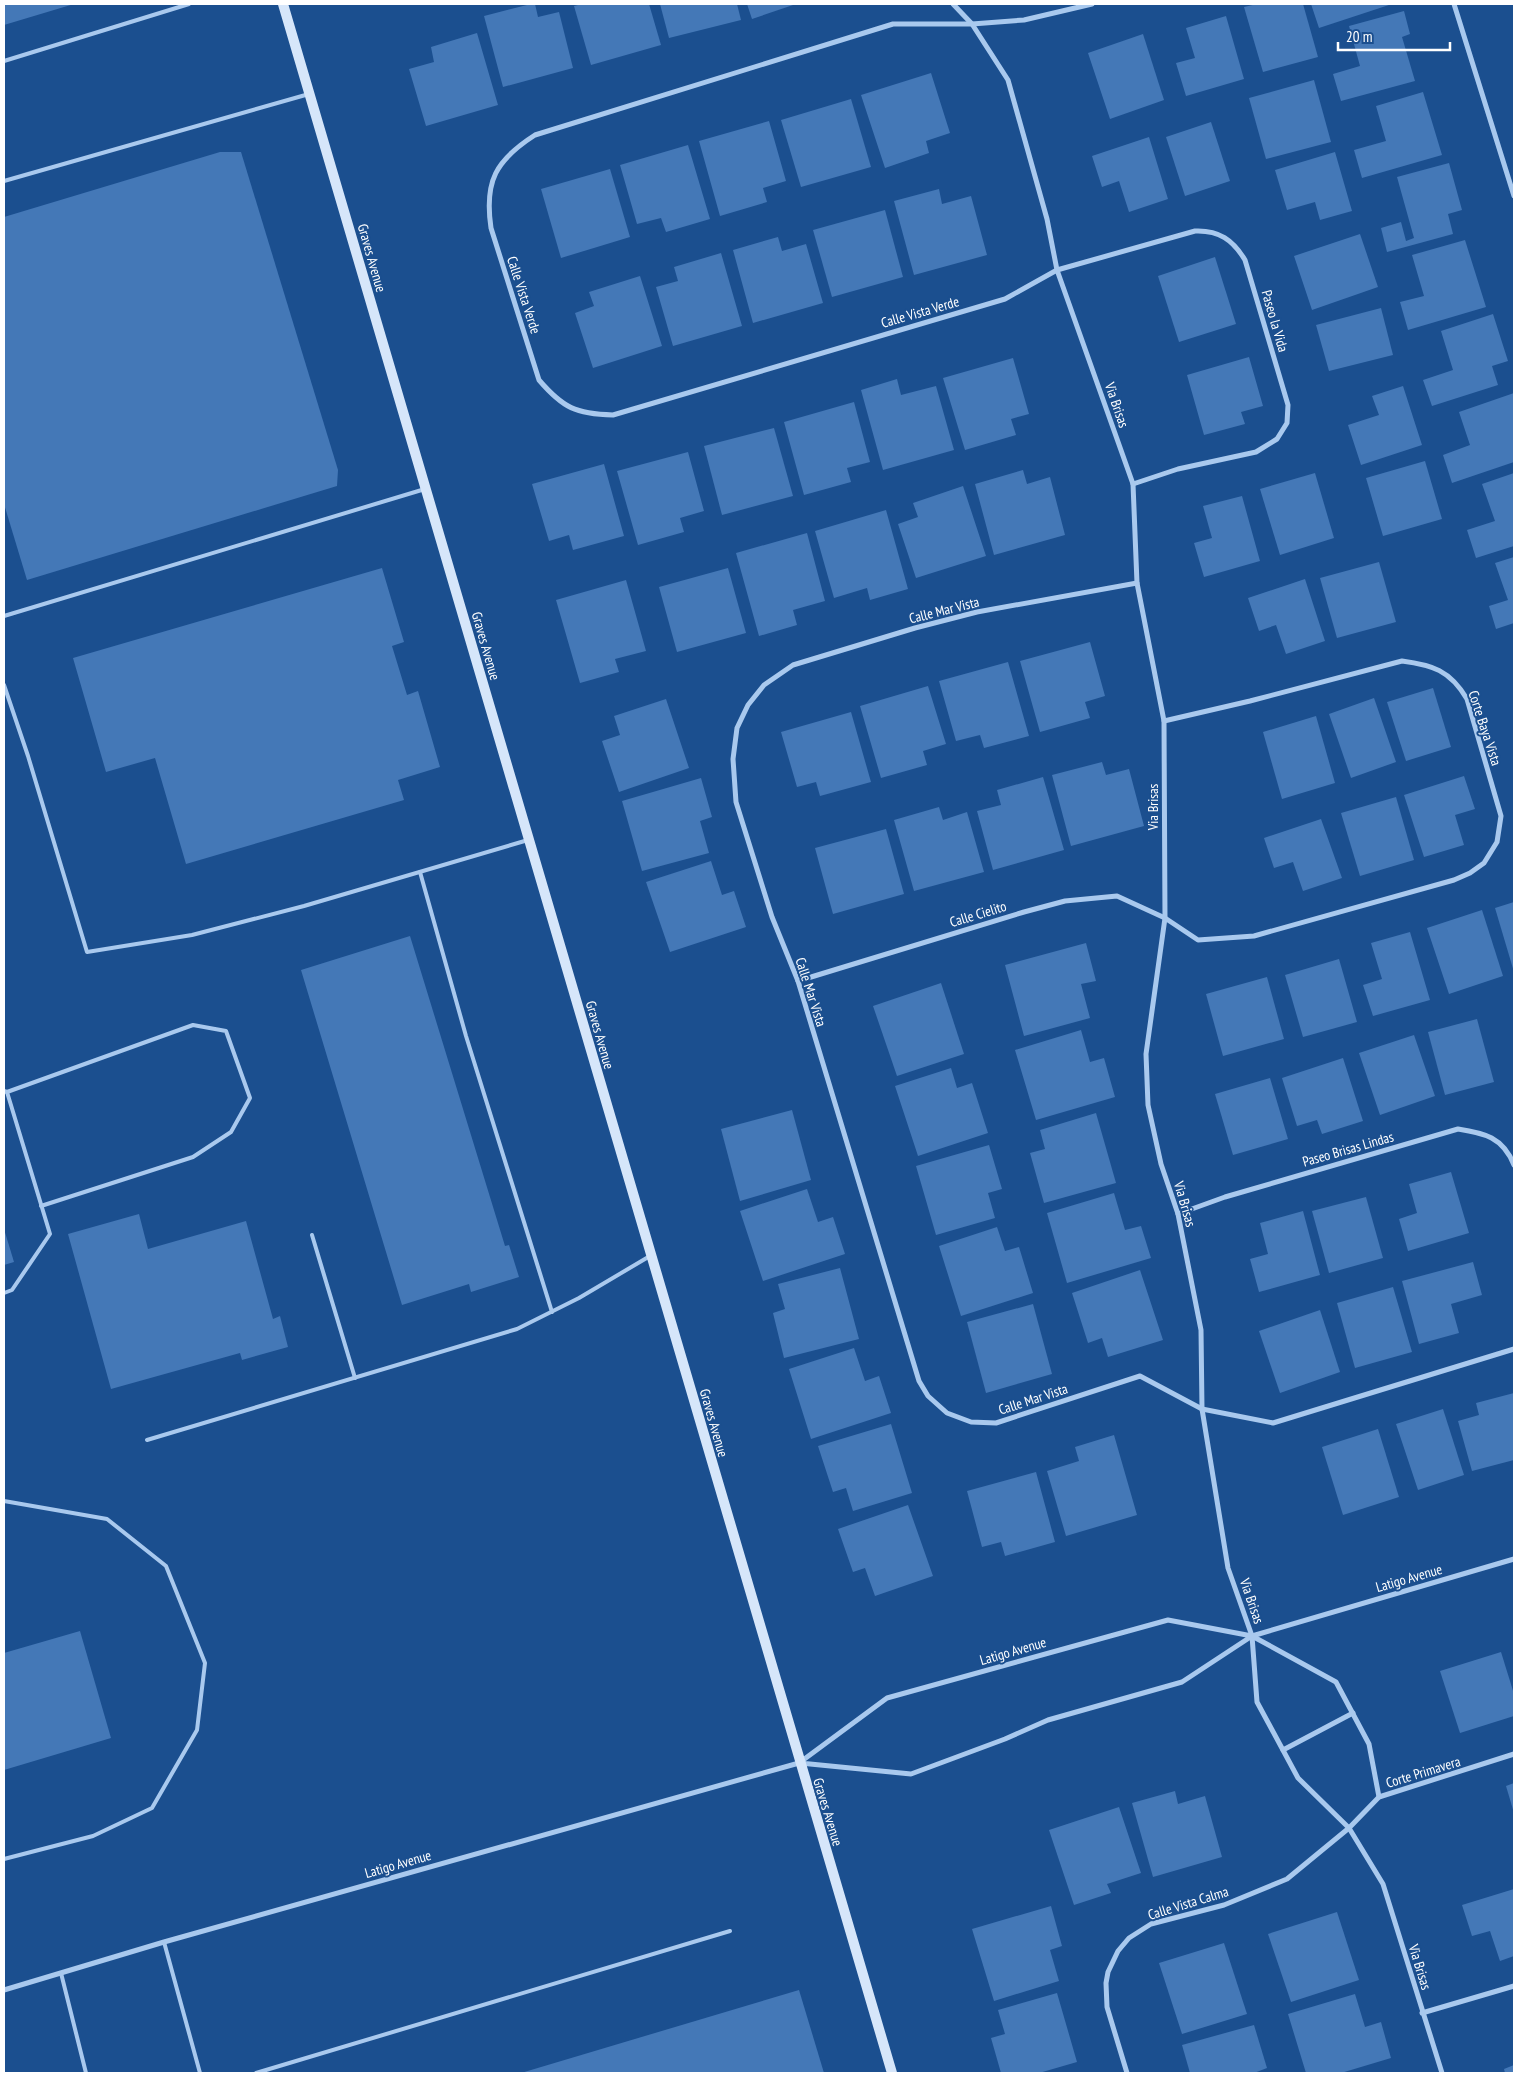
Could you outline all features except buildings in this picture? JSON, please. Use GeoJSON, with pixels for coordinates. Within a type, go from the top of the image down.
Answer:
{"type":"FeatureCollection","features":[{"type":"Feature","properties":{"kind":"street","name":"Graves Avenue"},"geometry":{"type":"LineString","coordinates":[[283,4],[892,2073]]}},
{"type":"Feature","properties":{"kind":"street","name":"Via Brisas"},"geometry":{"type":"LineString","coordinates":[[953,4],[972,24],[1008,80],[1047,219],[1057,270],[1133,484],[1137,583],[1164,721],[1165,918],[1146,1054],[1148,1105],[1161,1164],[1178,1214],[1201,1330],[1202,1409],[1228,1568],[1252,1636],[1257,1702],[1298,1778],[1349,1828],[1383,1884],[1442,2073]]}},
{"type":"Feature","properties":{"kind":"street","name":"Calle Vista Verde"},"geometry":{"type":"LineString","coordinates":[[1057,270],[1005,299],[612,415],[587,414],[563,404],[539,380],[491,228],[488,211],[491,185],[497,170],[513,149],[535,135],[893,24],[972,24],[1024,20],[1092,4]]}},
{"type":"Feature","properties":{"kind":"street"},"geometry":{"type":"LineString","coordinates":[[1454,4],[1514,196]]}},
{"type":"Feature","properties":{"kind":"street","name":"Paseo la Vida"},"geometry":{"type":"LineString","coordinates":[[1057,270],[1195,231],[1207,230],[1222,235],[1237,247],[1245,260],[1288,405],[1286,423],[1277,439],[1256,452],[1178,469],[1133,484]]}},
{"type":"Feature","properties":{"kind":"street","name":"Calle Mar Vista"},"geometry":{"type":"LineString","coordinates":[[1137,583],[986,610],[915,628],[792,665],[764,684],[748,704],[737,728],[733,759],[736,802],[772,917],[798,981],[919,1381],[928,1396],[947,1413],[971,1422],[996,1423],[1140,1376],[1202,1409]]}},
{"type":"Feature","properties":{"kind":"street","name":"Corte Baya Vista"},"geometry":{"type":"LineString","coordinates":[[1164,721],[1250,701],[1402,661],[1427,664],[1442,672],[1461,689],[1467,699],[1501,816],[1497,842],[1484,863],[1470,874],[1454,880],[1254,936],[1198,940],[1165,918]]}},
{"type":"Feature","properties":{"kind":"street","name":"Calle Cielito"},"geometry":{"type":"LineString","coordinates":[[798,981],[1024,912],[1066,902],[1117,896],[1165,918]]}},
{"type":"Feature","properties":{"kind":"street","name":"Paseo Brisas Lindas"},"geometry":{"type":"LineString","coordinates":[[1178,1214],[1226,1197],[1458,1129],[1484,1133],[1498,1142],[1514,1165]]}},
{"type":"Feature","properties":{"kind":"street"},"geometry":{"type":"LineString","coordinates":[[1202,1409],[1273,1423],[1514,1349]]}},
{"type":"Feature","properties":{"kind":"street","name":"Latigo Avenue"},"geometry":{"type":"LineString","coordinates":[[800,1763],[911,1774],[1005,1739],[1048,1720],[1182,1682],[1252,1636],[1514,1559]]}},
{"type":"Feature","properties":{"kind":"street","name":"Latigo Avenue"},"geometry":{"type":"LineString","coordinates":[[4,1990],[164,1942],[800,1763],[887,1698],[1168,1620],[1252,1636]]}},
{"type":"Feature","properties":{"kind":"street","name":"Via Brisas"},"geometry":{"type":"LineString","coordinates":[[1252,1636],[1336,1682],[1369,1744],[1379,1797]]}},
{"type":"Feature","properties":{"kind":"street"},"geometry":{"type":"LineString","coordinates":[[1283,1750],[1353,1713]]}},
{"type":"Feature","properties":{"kind":"street","name":"Corte Primavera"},"geometry":{"type":"LineString","coordinates":[[1349,1828],[1379,1797],[1514,1754]]}},
{"type":"Feature","properties":{"kind":"street","name":"Calle Vista Calma"},"geometry":{"type":"LineString","coordinates":[[1127,2073],[1106,2007],[1106,1991],[1108,1972],[1118,1951],[1129,1938],[1151,1924],[1224,1905],[1287,1880],[1349,1828]]}},
{"type":"Feature","properties":{"kind":"street"},"geometry":{"type":"LineString","coordinates":[[1422,2013],[1514,1986]]}},
{"type":"Feature","properties":{"kind":"lane"},"geometry":{"type":"LineString","coordinates":[[4,61],[189,4]]}},
{"type":"Feature","properties":{"kind":"lane"},"geometry":{"type":"LineString","coordinates":[[4,181],[309,94]]}},
{"type":"Feature","properties":{"kind":"lane"},"geometry":{"type":"LineString","coordinates":[[4,616],[425,490]]}},
{"type":"Feature","properties":{"kind":"lane"},"geometry":{"type":"LineString","coordinates":[[4,685],[28,756],[87,952],[192,936],[304,906],[528,840]]}},
{"type":"Feature","properties":{"kind":"lane"},"geometry":{"type":"LineString","coordinates":[[420,872],[466,1036],[552,1312]]}},
{"type":"Feature","properties":{"kind":"lane"},"geometry":{"type":"LineString","coordinates":[[4,1293],[12,1290],[50,1234],[41,1206],[5,1091],[193,1025],[226,1031],[250,1098],[231,1132],[193,1157],[41,1206]]}},
{"type":"Feature","properties":{"kind":"lane"},"geometry":{"type":"LineString","coordinates":[[312,1235],[355,1378]]}},
{"type":"Feature","properties":{"kind":"lane"},"geometry":{"type":"LineString","coordinates":[[147,1440],[517,1329],[579,1298],[650,1256]]}},
{"type":"Feature","properties":{"kind":"lane"},"geometry":{"type":"LineString","coordinates":[[4,1501],[108,1519],[159,1560],[166,1566],[205,1663],[197,1730],[152,1808],[93,1836],[4,1859]]}},
{"type":"Feature","properties":{"kind":"lane"},"geometry":{"type":"LineString","coordinates":[[256,2073],[730,1931]]}},
{"type":"Feature","properties":{"kind":"lane"},"geometry":{"type":"LineString","coordinates":[[164,1942],[200,2073]]}},
{"type":"Feature","properties":{"kind":"lane"},"geometry":{"type":"LineString","coordinates":[[61,1973],[86,2073]]}}]}
